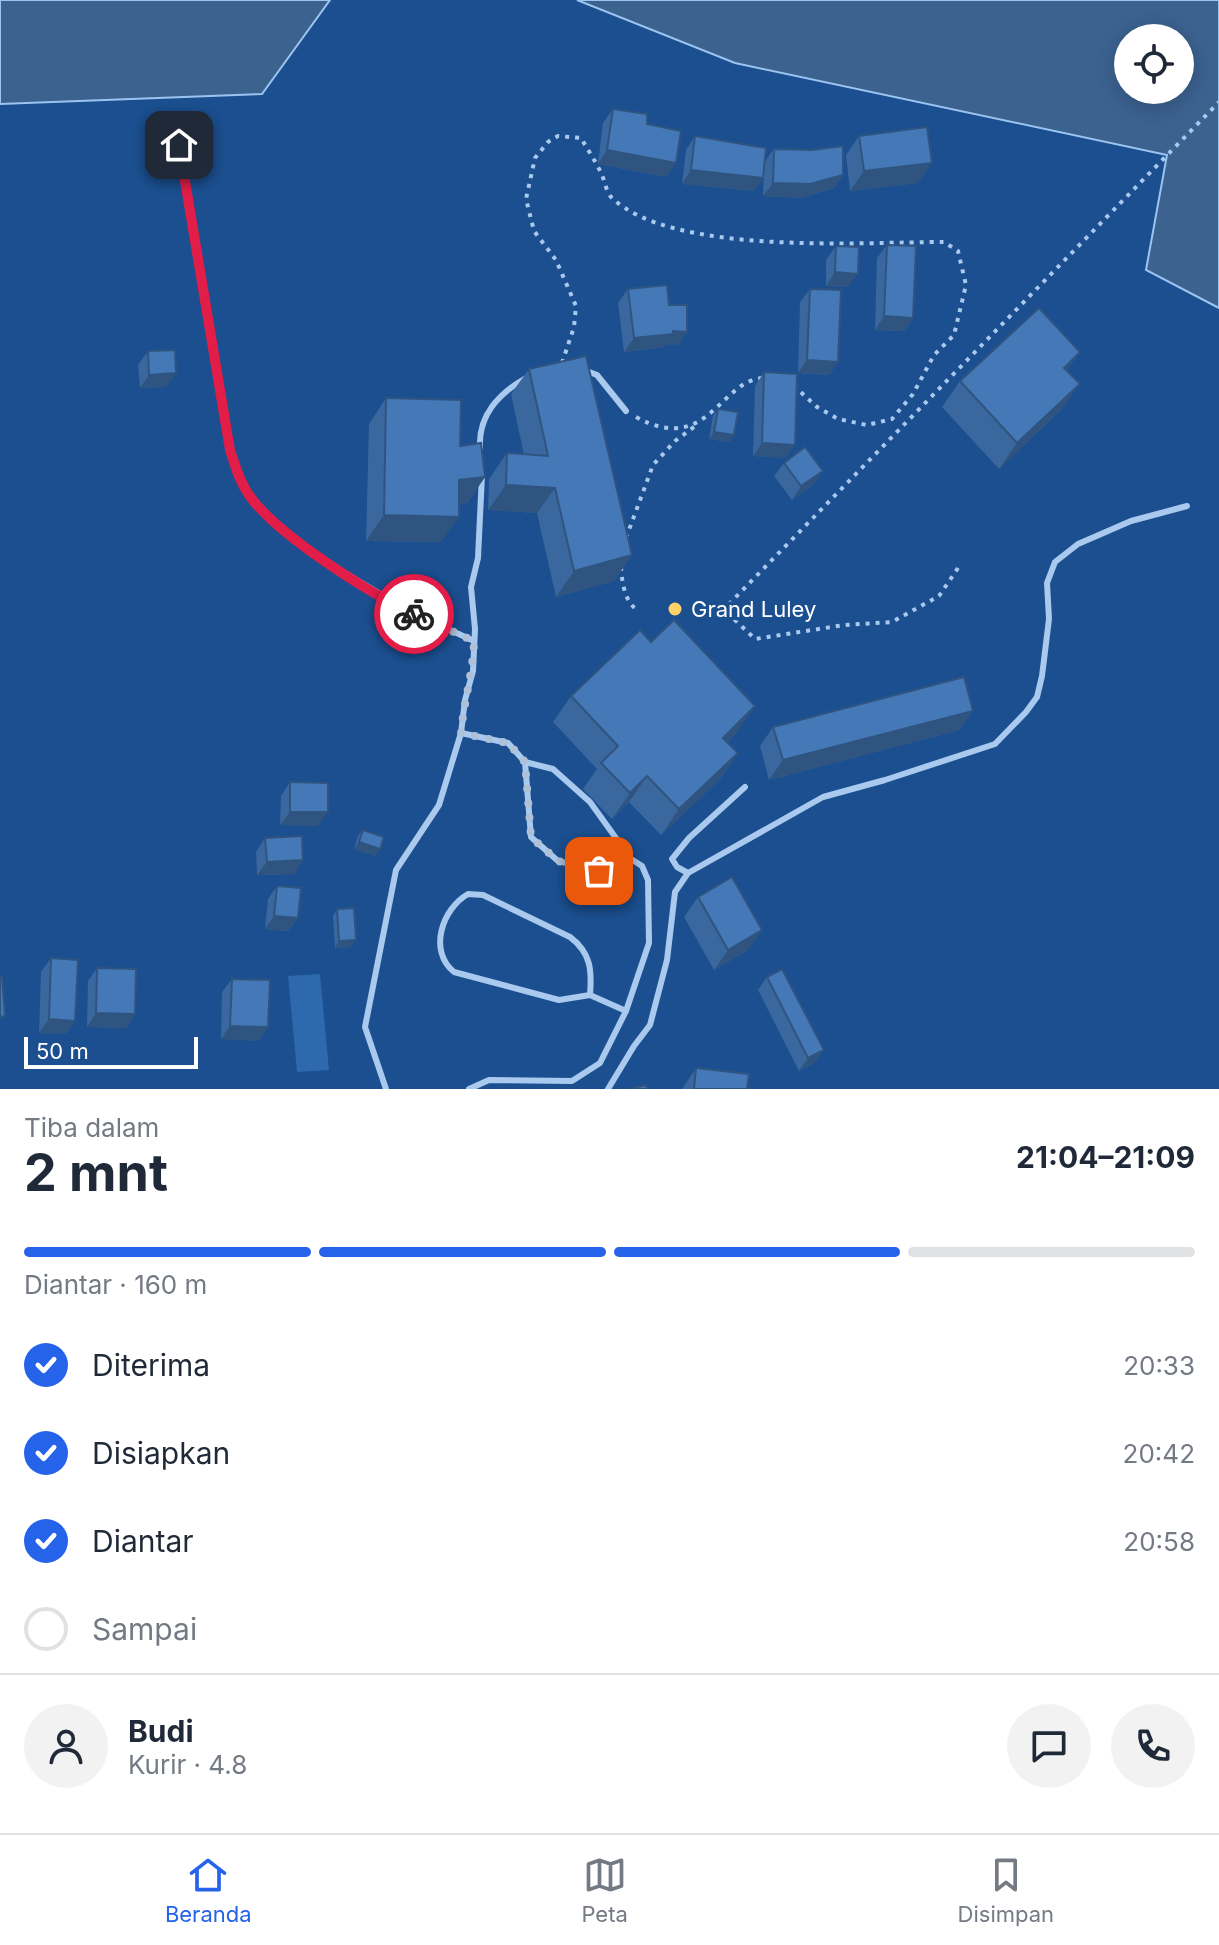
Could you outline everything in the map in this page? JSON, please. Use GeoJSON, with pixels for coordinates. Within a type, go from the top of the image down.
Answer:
{"type":"FeatureCollection","features":[{"type":"Feature","properties":{"kind":"lane"},"geometry":{"type":"LineString","coordinates":[[179,145],[230,450],[249,496],[279,528],[364,585],[408,611],[474,641]]}},
{"type":"Feature","properties":{"kind":"lane"},"geometry":{"type":"LineString","coordinates":[[562,363],[597,375],[626,411]]}},
{"type":"Feature","properties":{"kind":"lane"},"geometry":{"type":"LineString","coordinates":[[481,454],[480,441],[487,411],[512,386],[539,371]]}},
{"type":"Feature","properties":{"kind":"lane"},"geometry":{"type":"LineString","coordinates":[[386,1089],[365,1027],[396,870],[439,805],[461,733],[473,671],[471,587],[478,558],[482,466]]}},
{"type":"Feature","properties":{"kind":"lane"},"geometry":{"type":"LineString","coordinates":[[608,1089],[650,1025],[667,960],[675,892],[688,873],[823,797],[995,744],[1037,697],[1048,630],[1047,583],[1055,562],[1078,544],[1131,521],[1187,506]]}},
{"type":"Feature","properties":{"kind":"lane"},"geometry":{"type":"LineString","coordinates":[[461,733],[508,743],[525,762],[553,769],[590,802],[631,859],[642,866],[648,880],[649,943],[626,1011],[600,1063],[572,1081],[489,1080],[469,1089]]}},
{"type":"Feature","properties":{"kind":"lane"},"geometry":{"type":"LineString","coordinates":[[525,762],[531,837],[558,861],[599,871],[631,859]]}},
{"type":"Feature","properties":{"kind":"lane"},"geometry":{"type":"LineString","coordinates":[[688,873],[677,867],[672,859],[675,853],[745,787]]}},
{"type":"Feature","properties":{"kind":"lane"},"geometry":{"type":"LineString","coordinates":[[590,995],[592,971],[588,958],[581,945],[570,937],[483,895],[468,894],[450,909],[440,942],[445,965],[454,972],[559,1000],[590,995],[626,1011]]}},
{"type":"Feature","properties":{"kind":"path"},"geometry":{"type":"LineString","coordinates":[[958,568],[939,596],[892,622],[844,625],[755,639],[735,620],[729,604],[1219,102]]}},
{"type":"Feature","properties":{"kind":"path"},"geometry":{"type":"LineString","coordinates":[[562,363],[574,327],[576,306],[556,260],[534,231],[526,199],[535,158],[548,142],[558,136],[571,135],[581,138],[609,195],[635,215],[657,225],[738,239],[834,245],[944,242],[958,251],[966,285],[954,335],[934,355],[913,394],[892,419],[867,425],[838,419],[817,407],[790,382]]}},
{"type":"Feature","properties":{"kind":"path"},"geometry":{"type":"LineString","coordinates":[[622,551],[653,465],[675,441],[745,385],[757,378],[768,378]]}},
{"type":"Feature","properties":{"kind":"path"},"geometry":{"type":"LineString","coordinates":[[626,411],[647,423],[672,428],[700,423]]}},
{"type":"Feature","properties":{"kind":"path"},"geometry":{"type":"LineString","coordinates":[[621,563],[622,580],[630,604],[636,609]]}},
{"type":"Feature","properties":{"kind":"shaded area"},"geometry":{"type":"Polygon","coordinates":[[[0,0],[330,0],[262,94],[0,104],[0,0]]]}},
{"type":"Feature","properties":{"kind":"shaded area"},"geometry":{"type":"Polygon","coordinates":[[[577,0],[1219,0],[1219,308],[1146,270],[1167,155],[735,63],[577,0]]]}},
{"type":"Feature","properties":{"kind":"shaded area"},"geometry":{"type":"Polygon","coordinates":[[[320,974],[329,1070],[297,1072],[288,976],[320,974]]]}},
{"type":"Feature","properties":{"kind":"building"},"geometry":{"type":"Polygon","coordinates":[[[613,109],[647,114],[647,124],[681,131],[676,163],[607,150],[613,109]]]}},
{"type":"Feature","properties":{"kind":"building"},"geometry":{"type":"Polygon","coordinates":[[[927,127],[932,163],[864,171],[859,136],[927,127]]]}},
{"type":"Feature","properties":{"kind":"building"},"geometry":{"type":"Polygon","coordinates":[[[695,136],[766,148],[763,178],[691,170],[695,136]]]}},
{"type":"Feature","properties":{"kind":"building"},"geometry":{"type":"Polygon","coordinates":[[[843,146],[843,175],[810,184],[773,183],[774,149],[812,150],[843,146]]]}},
{"type":"Feature","properties":{"kind":"building"},"geometry":{"type":"Polygon","coordinates":[[[887,245],[916,246],[913,318],[884,316],[887,245]]]}},
{"type":"Feature","properties":{"kind":"building"},"geometry":{"type":"Polygon","coordinates":[[[836,246],[859,247],[858,274],[835,272],[836,246]]]}},
{"type":"Feature","properties":{"kind":"building"},"geometry":{"type":"Polygon","coordinates":[[[667,285],[669,305],[687,305],[687,332],[673,331],[673,334],[634,338],[628,289],[667,285]]]}},
{"type":"Feature","properties":{"kind":"building"},"geometry":{"type":"Polygon","coordinates":[[[810,289],[841,290],[838,362],[807,360],[810,289]]]}},
{"type":"Feature","properties":{"kind":"building"},"geometry":{"type":"Polygon","coordinates":[[[1039,308],[1080,352],[1064,368],[1080,384],[1017,443],[960,381],[1039,308]]]}},
{"type":"Feature","properties":{"kind":"building"},"geometry":{"type":"Polygon","coordinates":[[[175,350],[176,373],[149,375],[148,351],[175,350]]]}},
{"type":"Feature","properties":{"kind":"building"},"geometry":{"type":"Polygon","coordinates":[[[586,356],[632,555],[574,571],[555,488],[506,485],[507,453],[548,456],[529,369],[586,356]]]}},
{"type":"Feature","properties":{"kind":"building"},"geometry":{"type":"Polygon","coordinates":[[[764,372],[797,374],[795,445],[762,443],[764,372]]]}},
{"type":"Feature","properties":{"kind":"building"},"geometry":{"type":"Polygon","coordinates":[[[386,398],[461,400],[460,446],[481,443],[485,477],[459,480],[459,517],[384,515],[386,398]]]}},
{"type":"Feature","properties":{"kind":"building"},"geometry":{"type":"Polygon","coordinates":[[[718,409],[738,412],[734,435],[714,432],[718,409]]]}},
{"type":"Feature","properties":{"kind":"building"},"geometry":{"type":"Polygon","coordinates":[[[805,447],[823,471],[801,486],[784,463],[805,447]]]}},
{"type":"Feature","properties":{"kind":"building"},"geometry":{"type":"Polygon","coordinates":[[[674,620],[755,706],[723,738],[738,753],[679,809],[647,776],[630,793],[601,763],[618,746],[571,696],[640,630],[651,642],[674,620]]]}},
{"type":"Feature","properties":{"kind":"building"},"geometry":{"type":"Polygon","coordinates":[[[964,677],[973,711],[783,760],[773,727],[964,677]]]}},
{"type":"Feature","properties":{"kind":"building"},"geometry":{"type":"Polygon","coordinates":[[[290,782],[328,783],[328,812],[290,812],[290,782]]]}},
{"type":"Feature","properties":{"kind":"building"},"geometry":{"type":"Polygon","coordinates":[[[363,830],[384,837],[380,849],[359,842],[363,830]]]}},
{"type":"Feature","properties":{"kind":"building"},"geometry":{"type":"Polygon","coordinates":[[[302,836],[303,860],[267,862],[265,838],[302,836]]]}},
{"type":"Feature","properties":{"kind":"building"},"geometry":{"type":"Polygon","coordinates":[[[732,877],[762,930],[728,950],[698,897],[732,877]]]}},
{"type":"Feature","properties":{"kind":"building"},"geometry":{"type":"Polygon","coordinates":[[[277,886],[301,888],[298,918],[274,916],[277,886]]]}},
{"type":"Feature","properties":{"kind":"building"},"geometry":{"type":"Polygon","coordinates":[[[354,908],[356,940],[339,941],[337,909],[354,908]]]}},
{"type":"Feature","properties":{"kind":"building"},"geometry":{"type":"Polygon","coordinates":[[[51,958],[78,960],[75,1021],[49,1019],[51,958]]]}},
{"type":"Feature","properties":{"kind":"building"},"geometry":{"type":"Polygon","coordinates":[[[97,968],[136,969],[135,1014],[96,1013],[97,968]]]}},
{"type":"Feature","properties":{"kind":"building"},"geometry":{"type":"Polygon","coordinates":[[[782,969],[824,1050],[808,1058],[767,977],[782,969]]]}},
{"type":"Feature","properties":{"kind":"building"},"geometry":{"type":"Polygon","coordinates":[[[0,976],[5,1016],[0,1017],[0,976]]]}},
{"type":"Feature","properties":{"kind":"building"},"geometry":{"type":"Polygon","coordinates":[[[232,979],[270,980],[268,1027],[230,1026],[232,979]]]}},
{"type":"Feature","properties":{"kind":"building"},"geometry":{"type":"Polygon","coordinates":[[[696,1068],[749,1074],[747,1089],[694,1089],[696,1068]]]}},
{"type":"Feature","properties":{"kind":"way so far"},"geometry":{"type":"LineString","coordinates":[[414,614],[474,641],[473,671],[461,733],[508,743],[525,762],[531,837],[558,861],[599,871]]}},
{"type":"Feature","properties":{"kind":"place","name":"Grand Luley"},"geometry":{"type":"Point","coordinates":[675,609]}},
{"type":"Feature","properties":{"kind":"route"},"geometry":{"type":"LineString","coordinates":[[179,145],[230,450],[238,475],[249,496],[279,528],[364,585],[414,614]]}}]}
